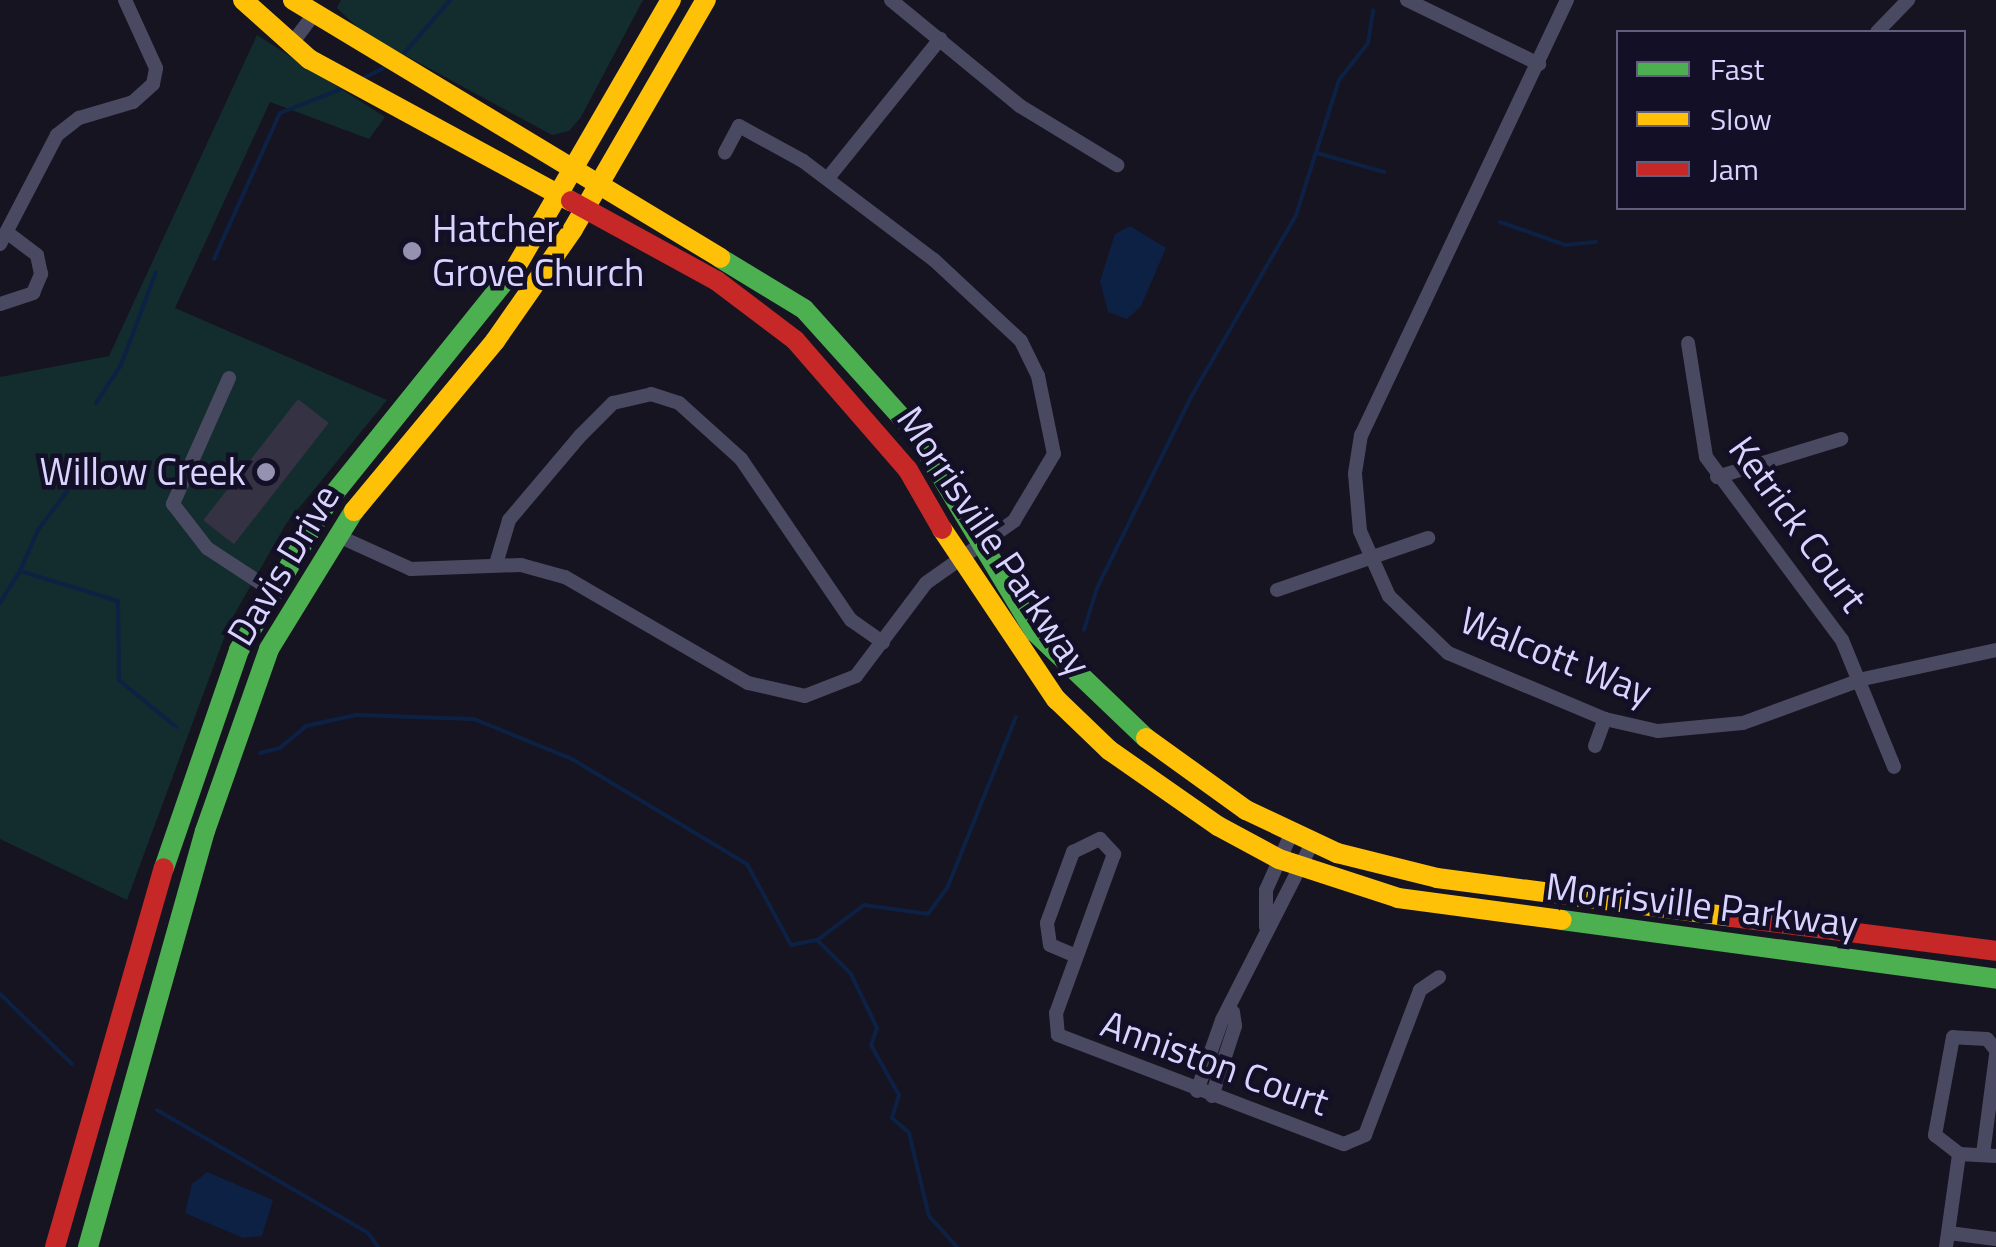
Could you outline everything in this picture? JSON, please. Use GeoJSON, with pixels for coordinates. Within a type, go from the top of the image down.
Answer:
{"type":"FeatureCollection","features":[{"type":"Feature","properties":{"kind":"main road","name":"Morrisville Parkway"},"geometry":{"type":"LineString","coordinates":[[243,0],[290,46],[717,282],[795,340],[908,470],[957,558],[1032,671],[1081,724],[1181,804],[1279,859],[1442,906],[1996,979]]}},
{"type":"Feature","properties":{"kind":"main road","name":"Morrisville Parkway"},"geometry":{"type":"LineString","coordinates":[[293,0],[777,289],[848,350],[914,431],[1034,632],[1127,724],[1208,788],[1312,843],[1437,878],[1996,951]]}},
{"type":"Feature","properties":{"kind":"main road","name":"Davis Drive"},"geometry":{"type":"LineString","coordinates":[[55,1247],[195,764],[271,590],[328,501],[466,334],[562,194],[671,0]]}},
{"type":"Feature","properties":{"kind":"main road","name":"Davis Drive"},"geometry":{"type":"LineString","coordinates":[[88,1247],[236,727],[279,630],[336,535],[495,341],[602,186],[706,0]]}},
{"type":"Feature","properties":{"kind":"street"},"geometry":{"type":"LineString","coordinates":[[0,304],[33,293],[42,274],[37,256],[4,238],[57,135],[79,118],[134,102],[152,84],[156,68],[125,0]]}},
{"type":"Feature","properties":{"kind":"street"},"geometry":{"type":"LineString","coordinates":[[891,0],[1020,106],[1117,165]]}},
{"type":"Feature","properties":{"kind":"street"},"geometry":{"type":"LineString","coordinates":[[1407,0],[1539,64]]}},
{"type":"Feature","properties":{"kind":"street","name":"Walcott Way"},"geometry":{"type":"LineString","coordinates":[[1566,0],[1362,435],[1355,498],[1371,563],[1404,615],[1448,653],[1605,719],[1705,731],[1863,679],[1996,650]]}},
{"type":"Feature","properties":{"kind":"street"},"geometry":{"type":"LineString","coordinates":[[1880,30],[1908,0]]}},
{"type":"Feature","properties":{"kind":"street"},"geometry":{"type":"LineString","coordinates":[[290,46],[314,16]]}},
{"type":"Feature","properties":{"kind":"street"},"geometry":{"type":"LineString","coordinates":[[828,178],[940,39]]}},
{"type":"Feature","properties":{"kind":"street"},"geometry":{"type":"LineString","coordinates":[[336,535],[410,569],[496,564],[565,577],[771,692],[805,696],[841,685],[882,642],[915,594],[957,558],[981,546],[1014,521],[1052,466],[1053,432],[1031,359],[988,306],[828,178],[740,126],[725,152]]}},
{"type":"Feature","properties":{"kind":"street","name":"Ketrick Court"},"geometry":{"type":"LineString","coordinates":[[1688,342],[1696,432],[1717,477],[1824,614],[1863,679],[1894,767]]}},
{"type":"Feature","properties":{"kind":"street"},"geometry":{"type":"LineString","coordinates":[[229,378],[173,504],[207,548],[271,590]]}},
{"type":"Feature","properties":{"kind":"street"},"geometry":{"type":"LineString","coordinates":[[496,564],[510,520],[590,424],[613,403],[650,394],[678,403],[741,458],[851,620],[882,642]]}},
{"type":"Feature","properties":{"kind":"street"},"geometry":{"type":"LineString","coordinates":[[1717,477],[1841,438]]}},
{"type":"Feature","properties":{"kind":"street"},"geometry":{"type":"LineString","coordinates":[[1278,590],[1371,563],[1428,538]]}},
{"type":"Feature","properties":{"kind":"street"},"geometry":{"type":"LineString","coordinates":[[1595,746],[1605,719]]}},
{"type":"Feature","properties":{"kind":"street"},"geometry":{"type":"LineString","coordinates":[[1266,927],[1264,903],[1291,834]]}},
{"type":"Feature","properties":{"kind":"street"},"geometry":{"type":"LineString","coordinates":[[1100,839],[1114,854],[1076,956],[1050,945],[1047,923],[1074,852],[1100,839]]}},
{"type":"Feature","properties":{"kind":"street"},"geometry":{"type":"LineString","coordinates":[[1204,1094],[1266,927],[1312,843]]}},
{"type":"Feature","properties":{"kind":"street","name":"Anniston Court"},"geometry":{"type":"LineString","coordinates":[[1076,956],[1054,1021],[1058,1035],[1204,1094],[1352,1144],[1365,1134],[1420,990],[1439,977]]}},
{"type":"Feature","properties":{"kind":"street"},"geometry":{"type":"LineString","coordinates":[[1974,1037],[1996,1053],[1990,1155],[1959,1154],[1935,1135],[1948,1044],[1974,1037]]}},
{"type":"Feature","properties":{"kind":"street"},"geometry":{"type":"LineString","coordinates":[[1959,1154],[1948,1240],[1996,1239]]}},
{"type":"Feature","properties":{"kind":"green space"},"geometry":{"type":"Polygon","coordinates":[[[341,0],[643,0],[581,117],[569,131],[552,135],[362,32],[337,8],[341,0]]]}},
{"type":"Feature","properties":{"kind":"green space"},"geometry":{"type":"Polygon","coordinates":[[[257,35],[385,117],[369,139],[270,102],[175,308],[387,400],[286,524],[230,622],[127,900],[0,839],[0,377],[109,356],[257,35]]]}},
{"type":"Feature","properties":{"kind":"water"},"geometry":{"type":"Polygon","coordinates":[[[1130,226],[1166,248],[1141,306],[1127,319],[1108,312],[1100,281],[1115,234],[1130,226]]]}},
{"type":"Feature","properties":{"kind":"water"},"geometry":{"type":"Polygon","coordinates":[[[207,1172],[273,1200],[262,1236],[243,1238],[185,1213],[192,1184],[207,1172]]]}},
{"type":"Feature","properties":{"kind":"building","name":"Willow Creek"},"geometry":{"type":"Polygon","coordinates":[[[298,399],[329,423],[234,544],[203,520],[298,399]]]}},
{"type":"Feature","properties":{"kind":"waterway"},"geometry":{"type":"LineString","coordinates":[[401,57],[450,0]]}},
{"type":"Feature","properties":{"kind":"waterway"},"geometry":{"type":"LineString","coordinates":[[1084,630],[1097,588],[1191,397],[1296,215],[1339,80],[1368,43],[1373,10]]}},
{"type":"Feature","properties":{"kind":"waterway"},"geometry":{"type":"LineString","coordinates":[[362,79],[389,65]]}},
{"type":"Feature","properties":{"kind":"waterway"},"geometry":{"type":"LineString","coordinates":[[214,259],[280,113],[344,88]]}},
{"type":"Feature","properties":{"kind":"waterway"},"geometry":{"type":"LineString","coordinates":[[1317,153],[1384,172]]}},
{"type":"Feature","properties":{"kind":"waterway"},"geometry":{"type":"LineString","coordinates":[[1500,222],[1566,245],[1596,242]]}},
{"type":"Feature","properties":{"kind":"waterway"},"geometry":{"type":"LineString","coordinates":[[96,403],[121,365],[156,272]]}},
{"type":"Feature","properties":{"kind":"waterway"},"geometry":{"type":"LineString","coordinates":[[20,571],[38,530],[83,470]]}},
{"type":"Feature","properties":{"kind":"waterway"},"geometry":{"type":"LineString","coordinates":[[0,603],[20,571],[118,601],[119,680],[176,727]]}},
{"type":"Feature","properties":{"kind":"waterway"},"geometry":{"type":"LineString","coordinates":[[260,753],[280,748],[306,726],[356,715],[474,719],[572,759],[747,864],[791,945],[817,940],[851,974],[877,1028],[871,1045],[899,1095],[892,1118],[909,1133],[929,1216],[957,1247]]}},
{"type":"Feature","properties":{"kind":"waterway"},"geometry":{"type":"LineString","coordinates":[[819,939],[864,905],[928,914],[948,886],[1016,717]]}},
{"type":"Feature","properties":{"kind":"waterway"},"geometry":{"type":"LineString","coordinates":[[0,994],[72,1064]]}},
{"type":"Feature","properties":{"kind":"waterway"},"geometry":{"type":"LineString","coordinates":[[157,1110],[368,1233],[378,1247]]}},
{"type":"Feature","properties":{"kind":"traffic: fast"},"geometry":{"type":"LineString","coordinates":[[720,258],[804,309],[914,431],[1035,632],[1146,738]]}},
{"type":"Feature","properties":{"kind":"traffic: fast"},"geometry":{"type":"LineString","coordinates":[[164,868],[239,650],[328,501],[516,267]]}},
{"type":"Feature","properties":{"kind":"traffic: fast"},"geometry":{"type":"LineString","coordinates":[[88,1247],[205,831],[269,649],[354,511]]}},
{"type":"Feature","properties":{"kind":"traffic: fast"},"geometry":{"type":"LineString","coordinates":[[1562,920],[1996,979]]}},
{"type":"Feature","properties":{"kind":"traffic: slow"},"geometry":{"type":"LineString","coordinates":[[243,0],[309,59],[571,201]]}},
{"type":"Feature","properties":{"kind":"traffic: slow"},"geometry":{"type":"LineString","coordinates":[[293,0],[720,258]]}},
{"type":"Feature","properties":{"kind":"traffic: slow"},"geometry":{"type":"LineString","coordinates":[[516,267],[671,0]]}},
{"type":"Feature","properties":{"kind":"traffic: slow"},"geometry":{"type":"LineString","coordinates":[[354,511],[495,341],[573,229],[706,0]]}},
{"type":"Feature","properties":{"kind":"traffic: slow"},"geometry":{"type":"LineString","coordinates":[[942,529],[1056,699],[1109,750],[1218,826],[1279,859],[1398,898],[1562,920]]}},
{"type":"Feature","properties":{"kind":"traffic: slow"},"geometry":{"type":"LineString","coordinates":[[1146,738],[1246,810],[1337,853],[1437,878],[1732,917]]}},
{"type":"Feature","properties":{"kind":"traffic: jam"},"geometry":{"type":"LineString","coordinates":[[571,201],[717,281],[795,340],[908,470],[942,529]]}},
{"type":"Feature","properties":{"kind":"traffic: jam"},"geometry":{"type":"LineString","coordinates":[[55,1247],[164,868]]}},
{"type":"Feature","properties":{"kind":"traffic: jam"},"geometry":{"type":"LineString","coordinates":[[1732,917],[1996,951]]}},
{"type":"Feature","properties":{"kind":"place","name":"Hatcher Grove Church"},"geometry":{"type":"Point","coordinates":[412,251]}},
{"type":"Feature","properties":{"kind":"place","name":"Willow Creek"},"geometry":{"type":"Point","coordinates":[266,472]}}]}
